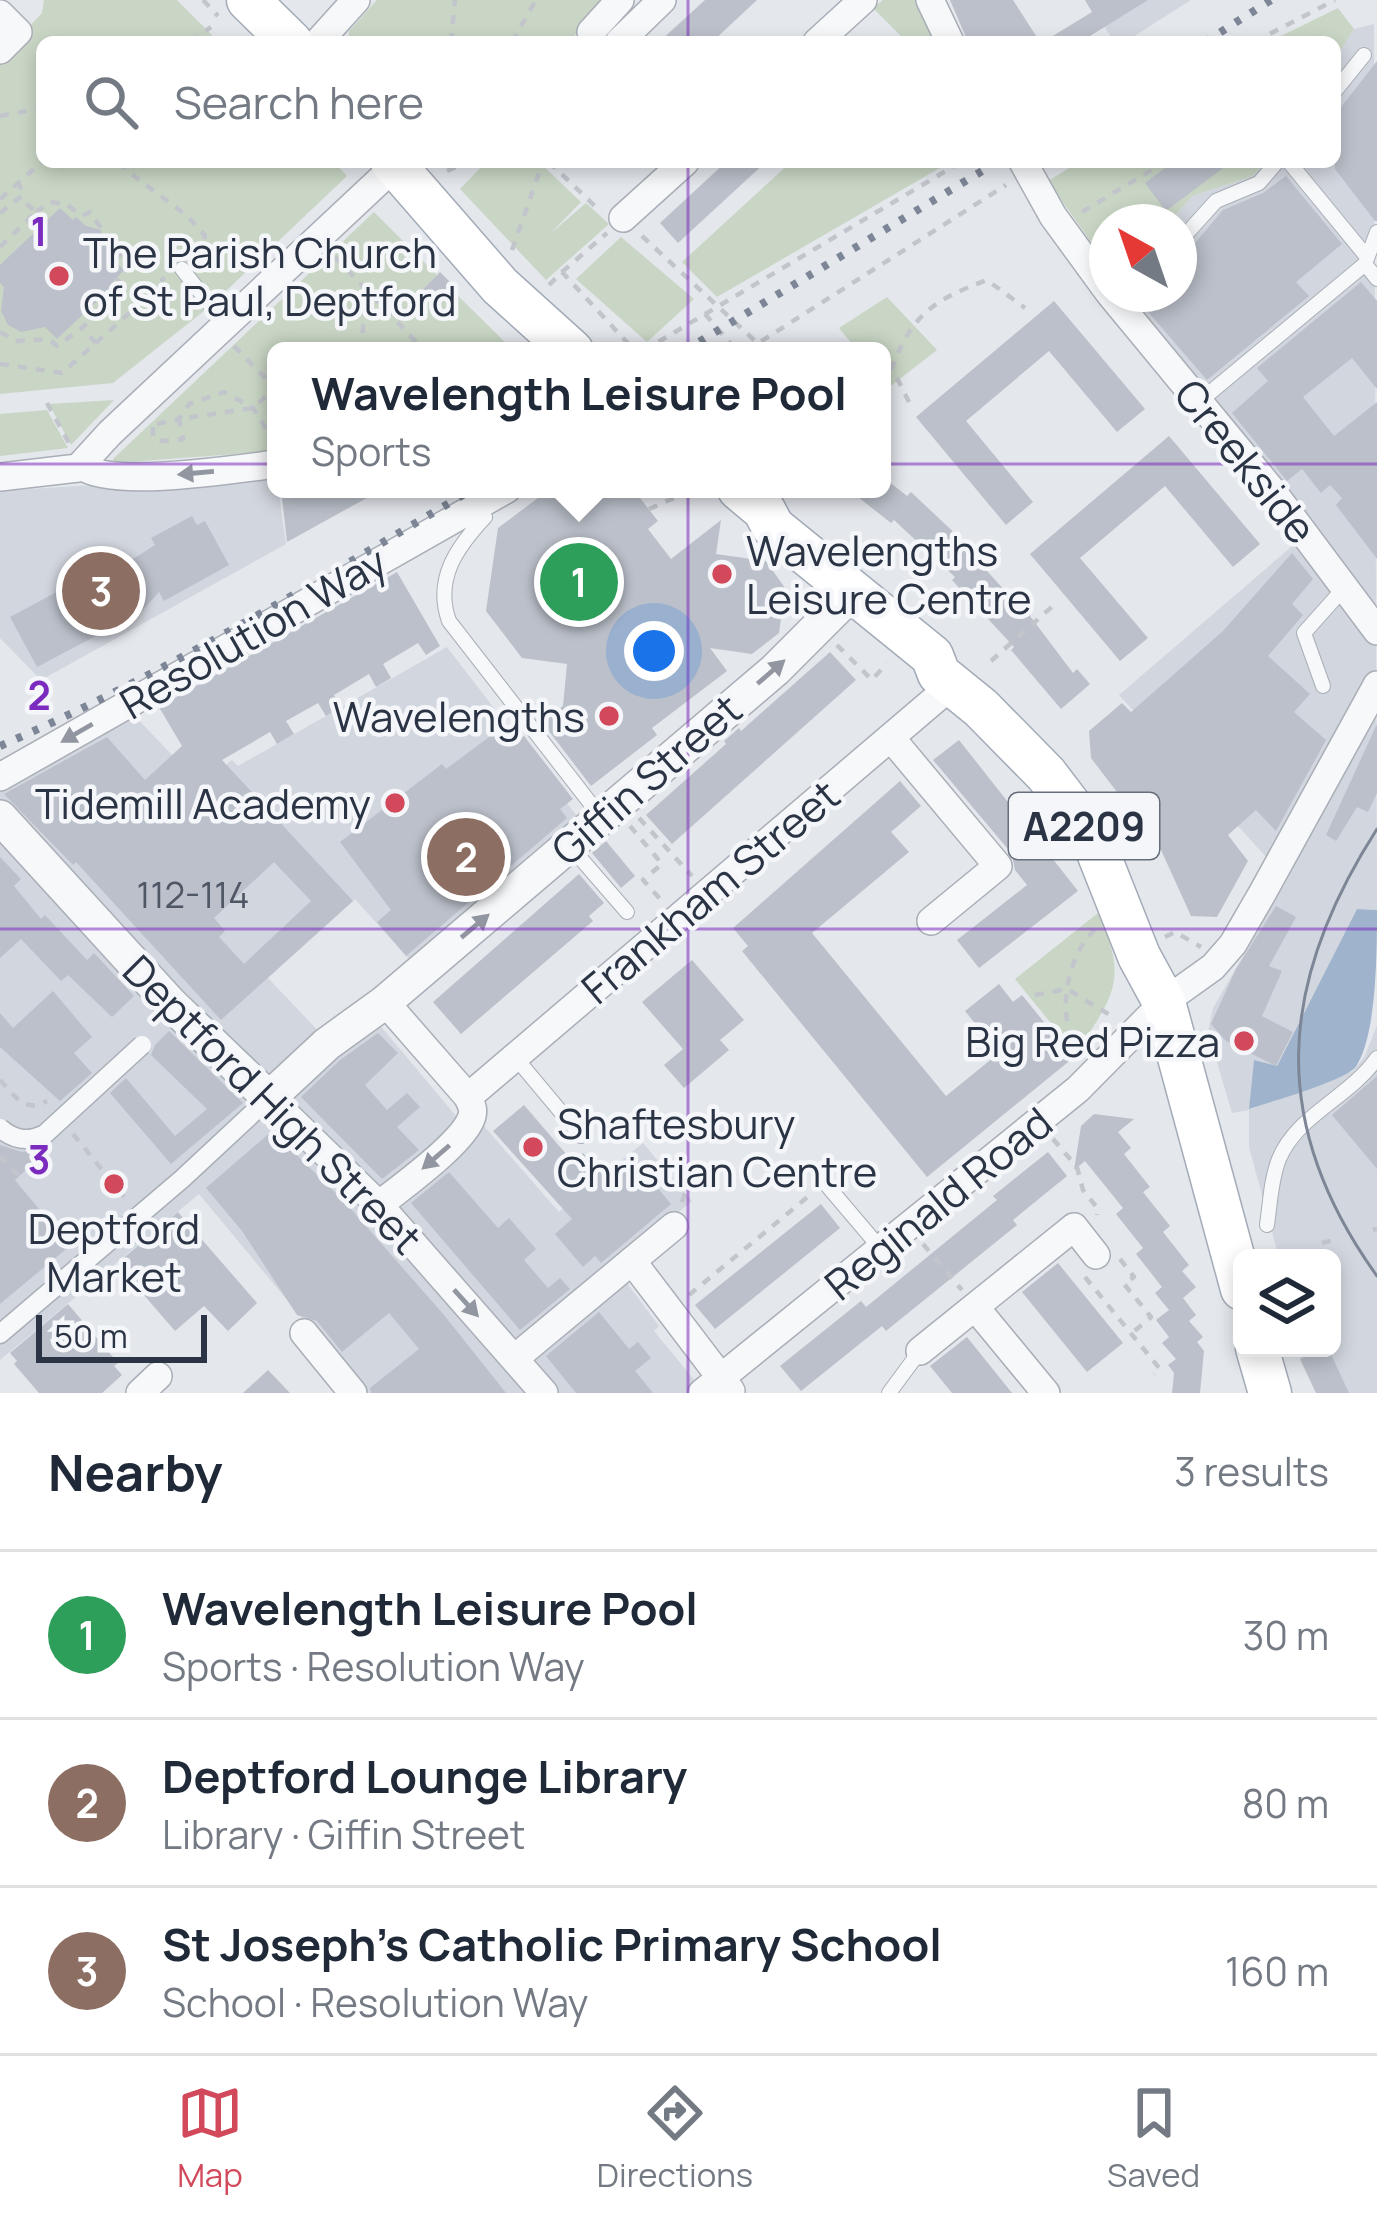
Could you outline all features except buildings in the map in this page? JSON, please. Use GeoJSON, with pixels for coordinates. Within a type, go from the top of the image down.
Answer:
{"type":"FeatureCollection","features":[{"type":"Feature","properties":{"kind":"main road"},"geometry":{"type":"LineString","coordinates":[[248,0],[285,36]]}},
{"type":"Feature","properties":{"kind":"main road"},"geometry":{"type":"LineString","coordinates":[[397,168],[500,286],[562,342]]}},
{"type":"Feature","properties":{"kind":"main road","name":"A2209"},"geometry":{"type":"LineString","coordinates":[[750,498],[764,510],[773,527],[854,592],[925,666],[1025,752],[1081,820],[1163,1002],[1233,1256]]}},
{"type":"Feature","properties":{"kind":"main road"},"geometry":{"type":"LineString","coordinates":[[1260,1357],[1270,1393]]}},
{"type":"Feature","properties":{"kind":"street"},"geometry":{"type":"LineString","coordinates":[[323,36],[356,0]]}},
{"type":"Feature","properties":{"kind":"street"},"geometry":{"type":"LineString","coordinates":[[591,32],[620,0]]}},
{"type":"Feature","properties":{"kind":"street"},"geometry":{"type":"LineString","coordinates":[[625,36],[662,0]]}},
{"type":"Feature","properties":{"kind":"street"},"geometry":{"type":"LineString","coordinates":[[824,36],[863,0]]}},
{"type":"Feature","properties":{"kind":"street"},"geometry":{"type":"LineString","coordinates":[[930,0],[947,36]]}},
{"type":"Feature","properties":{"kind":"street"},"geometry":{"type":"LineString","coordinates":[[0,476],[67,472],[76,457],[227,332],[389,168]]}},
{"type":"Feature","properties":{"kind":"street"},"geometry":{"type":"LineString","coordinates":[[623,218],[678,168]]}},
{"type":"Feature","properties":{"kind":"street","name":"Creekside"},"geometry":{"type":"LineString","coordinates":[[1026,168],[1060,226],[1089,261]]}},
{"type":"Feature","properties":{"kind":"street","name":"Creekside"},"geometry":{"type":"LineString","coordinates":[[1130,312],[1377,631]]}},
{"type":"Feature","properties":{"kind":"street"},"geometry":{"type":"LineString","coordinates":[[76,457],[91,473],[104,476],[267,465]]}},
{"type":"Feature","properties":{"kind":"street","name":"Resolution Way"},"geometry":{"type":"LineString","coordinates":[[0,777],[491,498]]}},
{"type":"Feature","properties":{"kind":"street","name":"Giffin Street"},"geometry":{"type":"LineString","coordinates":[[268,1098],[327,1044],[394,1012],[569,845],[775,670],[854,592]]}},
{"type":"Feature","properties":{"kind":"street","name":"Frankham Street"},"geometry":{"type":"LineString","coordinates":[[379,1205],[464,1130],[472,1118],[468,1097],[891,738],[925,666]]}},
{"type":"Feature","properties":{"kind":"street"},"geometry":{"type":"LineString","coordinates":[[1163,1002],[1213,968],[1233,944],[1377,685]]}},
{"type":"Feature","properties":{"kind":"street"},"geometry":{"type":"LineString","coordinates":[[891,738],[998,866],[932,921]]}},
{"type":"Feature","properties":{"kind":"street","name":"Deptford High Street"},"geometry":{"type":"LineString","coordinates":[[0,817],[170,1003],[379,1205],[544,1393]]}},
{"type":"Feature","properties":{"kind":"street","name":"Reginald Road"},"geometry":{"type":"LineString","coordinates":[[719,1387],[1078,1089],[1163,1002]]}},
{"type":"Feature","properties":{"kind":"street"},"geometry":{"type":"LineString","coordinates":[[394,1012],[468,1097]]}},
{"type":"Feature","properties":{"kind":"street"},"geometry":{"type":"LineString","coordinates":[[0,1128],[33,1140],[46,1133],[142,1045]]}},
{"type":"Feature","properties":{"kind":"street"},"geometry":{"type":"LineString","coordinates":[[0,1334],[268,1098]]}},
{"type":"Feature","properties":{"kind":"street"},"geometry":{"type":"LineString","coordinates":[[515,1358],[674,1226]]}},
{"type":"Feature","properties":{"kind":"street"},"geometry":{"type":"LineString","coordinates":[[920,1351],[1073,1227],[1102,1250]]}},
{"type":"Feature","properties":{"kind":"street"},"geometry":{"type":"LineString","coordinates":[[632,1261],[671,1310],[719,1387]]}},
{"type":"Feature","properties":{"kind":"street"},"geometry":{"type":"LineString","coordinates":[[975,1306],[1046,1393]]}},
{"type":"Feature","properties":{"kind":"street"},"geometry":{"type":"LineString","coordinates":[[304,1333],[353,1393]]}},
{"type":"Feature","properties":{"kind":"lane"},"geometry":{"type":"LineString","coordinates":[[1341,84],[1364,56]]}},
{"type":"Feature","properties":{"kind":"lane"},"geometry":{"type":"LineString","coordinates":[[1197,222],[1216,201],[1259,183],[1272,168]]}},
{"type":"Feature","properties":{"kind":"lane"},"geometry":{"type":"LineString","coordinates":[[1293,168],[1377,279]]}},
{"type":"Feature","properties":{"kind":"lane"},"geometry":{"type":"LineString","coordinates":[[1200,401],[1366,260],[1377,232]]}},
{"type":"Feature","properties":{"kind":"lane"},"geometry":{"type":"LineString","coordinates":[[182,269],[227,332]]}},
{"type":"Feature","properties":{"kind":"lane"},"geometry":{"type":"LineString","coordinates":[[478,505],[485,517],[461,542],[446,574],[441,598],[449,621],[608,812]]}},
{"type":"Feature","properties":{"kind":"lane"},"geometry":{"type":"LineString","coordinates":[[1323,686],[1304,633],[1345,587]]}},
{"type":"Feature","properties":{"kind":"lane"},"geometry":{"type":"LineString","coordinates":[[569,845],[627,912]]}},
{"type":"Feature","properties":{"kind":"lane"},"geometry":{"type":"LineString","coordinates":[[515,1058],[581,1136]]}},
{"type":"Feature","properties":{"kind":"lane"},"geometry":{"type":"LineString","coordinates":[[1268,1225],[1277,1162],[1294,1132],[1368,1072],[1377,1058]]}},
{"type":"Feature","properties":{"kind":"lane"},"geometry":{"type":"LineString","coordinates":[[825,1183],[880,1249]]}},
{"type":"Feature","properties":{"kind":"lane"},"geometry":{"type":"LineString","coordinates":[[889,1393],[920,1351]]}},
{"type":"Feature","properties":{"kind":"path"},"geometry":{"type":"LineString","coordinates":[[452,36],[455,0]]}},
{"type":"Feature","properties":{"kind":"path"},"geometry":{"type":"LineString","coordinates":[[515,36],[536,0]]}},
{"type":"Feature","properties":{"kind":"path"},"geometry":{"type":"LineString","coordinates":[[1266,36],[1335,0]]}},
{"type":"Feature","properties":{"kind":"path"},"geometry":{"type":"LineString","coordinates":[[199,36],[211,27]]}},
{"type":"Feature","properties":{"kind":"path"},"geometry":{"type":"LineString","coordinates":[[0,116],[36,109]]}},
{"type":"Feature","properties":{"kind":"path"},"geometry":{"type":"LineString","coordinates":[[0,199],[36,167]]}},
{"type":"Feature","properties":{"kind":"path"},"geometry":{"type":"LineString","coordinates":[[0,364],[62,373],[135,308],[154,284],[182,269],[200,252],[205,236],[193,220],[130,168]]}},
{"type":"Feature","properties":{"kind":"path"},"geometry":{"type":"LineString","coordinates":[[447,171],[454,168]]}},
{"type":"Feature","properties":{"kind":"path"},"geometry":{"type":"LineString","coordinates":[[512,250],[544,168]]}},
{"type":"Feature","properties":{"kind":"path"},"geometry":{"type":"LineString","coordinates":[[547,286],[615,226],[552,168]]}},
{"type":"Feature","properties":{"kind":"path"},"geometry":{"type":"LineString","coordinates":[[659,342],[952,168]]}},
{"type":"Feature","properties":{"kind":"path"},"geometry":{"type":"LineString","coordinates":[[1060,226],[1155,168]]}},
{"type":"Feature","properties":{"kind":"path"},"geometry":{"type":"LineString","coordinates":[[0,214],[24,194],[18,183]]}},
{"type":"Feature","properties":{"kind":"path"},"geometry":{"type":"LineString","coordinates":[[760,342],[1003,186]]}},
{"type":"Feature","properties":{"kind":"path"},"geometry":{"type":"LineString","coordinates":[[20,198],[36,212]]}},
{"type":"Feature","properties":{"kind":"path"},"geometry":{"type":"LineString","coordinates":[[0,247],[50,202],[66,204],[82,216],[90,212],[128,267],[118,280],[122,286],[118,292],[57,346],[49,339],[17,341],[0,331],[7,323]]}},
{"type":"Feature","properties":{"kind":"path"},"geometry":{"type":"LineString","coordinates":[[623,218],[755,342]]}},
{"type":"Feature","properties":{"kind":"path"},"geometry":{"type":"LineString","coordinates":[[327,248],[416,342]]}},
{"type":"Feature","properties":{"kind":"path"},"geometry":{"type":"LineString","coordinates":[[562,272],[626,342]]}},
{"type":"Feature","properties":{"kind":"path"},"geometry":{"type":"LineString","coordinates":[[909,402],[892,368],[901,344],[931,305],[987,280],[1025,308]]}},
{"type":"Feature","properties":{"kind":"path"},"geometry":{"type":"LineString","coordinates":[[362,342],[365,288]]}},
{"type":"Feature","properties":{"kind":"path"},"geometry":{"type":"LineString","coordinates":[[118,292],[135,308]]}},
{"type":"Feature","properties":{"kind":"path"},"geometry":{"type":"LineString","coordinates":[[706,314],[733,342]]}},
{"type":"Feature","properties":{"kind":"path"},"geometry":{"type":"LineString","coordinates":[[82,328],[97,343]]}},
{"type":"Feature","properties":{"kind":"path"},"geometry":{"type":"LineString","coordinates":[[227,332],[267,379]]}},
{"type":"Feature","properties":{"kind":"path"},"geometry":{"type":"LineString","coordinates":[[267,397],[254,408],[179,419],[151,430],[160,441],[183,439],[179,419],[189,404],[224,392],[254,408],[267,426]]}},
{"type":"Feature","properties":{"kind":"path"},"geometry":{"type":"LineString","coordinates":[[46,403],[76,457]]}},
{"type":"Feature","properties":{"kind":"path"},"geometry":{"type":"LineString","coordinates":[[148,419],[154,425]]}},
{"type":"Feature","properties":{"kind":"path"},"geometry":{"type":"LineString","coordinates":[[649,509],[674,498]]}},
{"type":"Feature","properties":{"kind":"path"},"geometry":{"type":"LineString","coordinates":[[991,661],[1056,603]]}},
{"type":"Feature","properties":{"kind":"path"},"geometry":{"type":"LineString","coordinates":[[826,638],[872,680],[925,666]]}},
{"type":"Feature","properties":{"kind":"path"},"geometry":{"type":"LineString","coordinates":[[608,812],[662,864],[643,880],[677,919]]}},
{"type":"Feature","properties":{"kind":"path"},"geometry":{"type":"LineString","coordinates":[[644,823],[707,894]]}},
{"type":"Feature","properties":{"kind":"path"},"geometry":{"type":"LineString","coordinates":[[1084,1052],[1072,1036],[1067,989],[1077,949],[1103,924]]}},
{"type":"Feature","properties":{"kind":"path"},"geometry":{"type":"LineString","coordinates":[[1169,936],[1175,932],[1197,942]]}},
{"type":"Feature","properties":{"kind":"path"},"geometry":{"type":"LineString","coordinates":[[1035,995],[1067,989],[1110,1015]]}},
{"type":"Feature","properties":{"kind":"path"},"geometry":{"type":"LineString","coordinates":[[0,1081],[26,1107],[47,1102],[54,1109]]}},
{"type":"Feature","properties":{"kind":"path"},"geometry":{"type":"LineString","coordinates":[[70,1128],[82,1149],[140,1215]]}},
{"type":"Feature","properties":{"kind":"path"},"geometry":{"type":"LineString","coordinates":[[1053,1139],[1077,1167],[1083,1190],[1098,1209],[1095,1227],[1102,1250],[1134,1276],[1124,1284],[1151,1318],[1132,1334]]}},
{"type":"Feature","properties":{"kind":"path"},"geometry":{"type":"LineString","coordinates":[[0,1156],[19,1176]]}},
{"type":"Feature","properties":{"kind":"path"},"geometry":{"type":"LineString","coordinates":[[671,1310],[825,1183]]}},
{"type":"Feature","properties":{"kind":"path"},"geometry":{"type":"LineString","coordinates":[[1322,1243],[1338,1239]]}},
{"type":"Feature","properties":{"kind":"path"},"geometry":{"type":"LineString","coordinates":[[919,1240],[975,1306]]}},
{"type":"Feature","properties":{"kind":"path"},"geometry":{"type":"LineString","coordinates":[[1102,1250],[1079,1270],[1160,1369],[1154,1374]]}},
{"type":"Feature","properties":{"kind":"shaded area"},"geometry":{"type":"Polygon","coordinates":[[[1088,0],[1191,0],[1134,36],[1110,36],[1088,0]]]}},
{"type":"Feature","properties":{"kind":"shaded area"},"geometry":{"type":"Polygon","coordinates":[[[1374,24],[1377,910],[1357,909],[1276,1067],[1254,1060],[1250,1109],[1353,1071],[1365,1056],[1377,1025],[1377,1393],[1316,1393],[1301,1357],[1341,1357],[1341,1249],[1277,1249],[1249,1147],[1249,1110],[1232,1113],[1208,1032],[1213,1008],[1287,880],[1119,695],[1312,529],[1144,312],[1197,312],[1197,204],[1185,204],[1192,196],[1253,176],[1260,168],[1341,168],[1341,50],[1354,29],[1374,24]]]}},
{"type":"Feature","properties":{"kind":"shaded area"},"geometry":{"type":"Polygon","coordinates":[[[267,474],[267,498],[280,498],[286,544],[41,680],[0,638],[0,491],[267,474]]]}},
{"type":"Feature","properties":{"kind":"shaded area"},"geometry":{"type":"Polygon","coordinates":[[[447,647],[583,824],[415,966],[355,899],[268,978],[323,1036],[363,1005],[471,1134],[483,1125],[559,1212],[643,1143],[692,1201],[614,1266],[659,1326],[654,1331],[705,1393],[346,1393],[292,1329],[302,1318],[199,1194],[0,1360],[0,1304],[70,1246],[0,1162],[0,773],[130,711],[269,856],[204,783],[232,760],[238,766],[447,647]]]}},
{"type":"Feature","properties":{"kind":"green space"},"geometry":{"type":"Polygon","coordinates":[[[44,0],[177,0],[213,36],[36,36],[36,168],[340,168],[347,176],[209,307],[113,383],[0,394],[0,57],[42,13],[44,0]]]}},
{"type":"Feature","properties":{"kind":"green space"},"geometry":{"type":"Polygon","coordinates":[[[377,0],[610,0],[574,36],[349,36],[377,0]]]}},
{"type":"Feature","properties":{"kind":"green space"},"geometry":{"type":"Polygon","coordinates":[[[883,0],[921,0],[938,36],[901,36],[873,8],[883,0]]]}},
{"type":"Feature","properties":{"kind":"green space"},"geometry":{"type":"Polygon","coordinates":[[[1338,8],[1354,29],[1341,50],[1341,36],[1281,36],[1338,8]]]}},
{"type":"Feature","properties":{"kind":"green space"},"geometry":{"type":"Polygon","coordinates":[[[480,168],[545,168],[581,202],[550,234],[586,203],[609,224],[546,280],[460,189],[480,168]]]}},
{"type":"Feature","properties":{"kind":"green space"},"geometry":{"type":"Polygon","coordinates":[[[784,168],[940,168],[717,297],[682,262],[784,168]]]}},
{"type":"Feature","properties":{"kind":"green space"},"geometry":{"type":"Polygon","coordinates":[[[1069,168],[1260,168],[1253,176],[1192,196],[1185,204],[1089,204],[1089,239],[1048,181],[1069,168]]]}},
{"type":"Feature","properties":{"kind":"green space"},"geometry":{"type":"Polygon","coordinates":[[[374,212],[437,275],[420,292],[433,306],[451,289],[505,342],[267,342],[267,452],[115,463],[113,459],[374,212]]]}},
{"type":"Feature","properties":{"kind":"green space"},"geometry":{"type":"Polygon","coordinates":[[[621,237],[694,299],[647,342],[576,279],[621,237]]]}},
{"type":"Feature","properties":{"kind":"green space"},"geometry":{"type":"Polygon","coordinates":[[[887,297],[937,350],[891,386],[891,342],[851,342],[839,328],[887,297]]]}},
{"type":"Feature","properties":{"kind":"green space"},"geometry":{"type":"Polygon","coordinates":[[[114,400],[71,445],[49,404],[114,400]]]}},
{"type":"Feature","properties":{"kind":"green space"},"geometry":{"type":"Polygon","coordinates":[[[47,410],[68,448],[0,456],[0,414],[47,410]]]}},
{"type":"Feature","properties":{"kind":"green space"},"geometry":{"type":"Polygon","coordinates":[[[1098,913],[1115,973],[1107,1002],[1076,1054],[1015,979],[1098,913]]]}},
{"type":"Feature","properties":{"kind":"water"},"geometry":{"type":"Polygon","coordinates":[[[1357,909],[1377,910],[1377,928],[1372,1015],[1355,1068],[1249,1109],[1254,1060],[1277,1066],[1357,909]]]}},
{"type":"Feature","properties":{"kind":"tram line"},"geometry":{"type":"LineString","coordinates":[[1377,829],[1344,886],[1320,942],[1304,998],[1299,1053],[1303,1108],[1317,1163],[1341,1219],[1377,1276]]}},
{"type":"Feature","properties":{"kind":"railway"},"geometry":{"type":"LineString","coordinates":[[1214,36],[1271,0]]}},
{"type":"Feature","properties":{"kind":"railway"},"geometry":{"type":"LineString","coordinates":[[699,342],[987,168]]}},
{"type":"Feature","properties":{"kind":"railway"},"geometry":{"type":"LineString","coordinates":[[0,746],[181,657],[458,498]]}},
{"type":"Feature","properties":{"kind":"place","name":"The Parish Church of St Paul, Deptford"},"geometry":{"type":"Point","coordinates":[59,276]}},
{"type":"Feature","properties":{"kind":"place","name":"Wavelengths Leisure Centre"},"geometry":{"type":"Point","coordinates":[722,574]}},
{"type":"Feature","properties":{"kind":"place","name":"Wavelength Leisure Pool"},"geometry":{"type":"Point","coordinates":[579,582]}},
{"type":"Feature","properties":{"kind":"place","name":"St Joseph's Catholic Primary School"},"geometry":{"type":"Point","coordinates":[101,591]}},
{"type":"Feature","properties":{"kind":"place","name":"Wavelengths"},"geometry":{"type":"Point","coordinates":[609,716]}},
{"type":"Feature","properties":{"kind":"place","name":"Tidemill Academy"},"geometry":{"type":"Point","coordinates":[395,803]}},
{"type":"Feature","properties":{"kind":"place","name":"Deptford Lounge Library"},"geometry":{"type":"Point","coordinates":[466,857]}},
{"type":"Feature","properties":{"kind":"place","name":"Big Red Pizza"},"geometry":{"type":"Point","coordinates":[1244,1041]}},
{"type":"Feature","properties":{"kind":"place","name":"Shaftesbury Christian Centre"},"geometry":{"type":"Point","coordinates":[533,1147]}},
{"type":"Feature","properties":{"kind":"place","name":"Deptford Market"},"geometry":{"type":"Point","coordinates":[114,1184]}}]}
